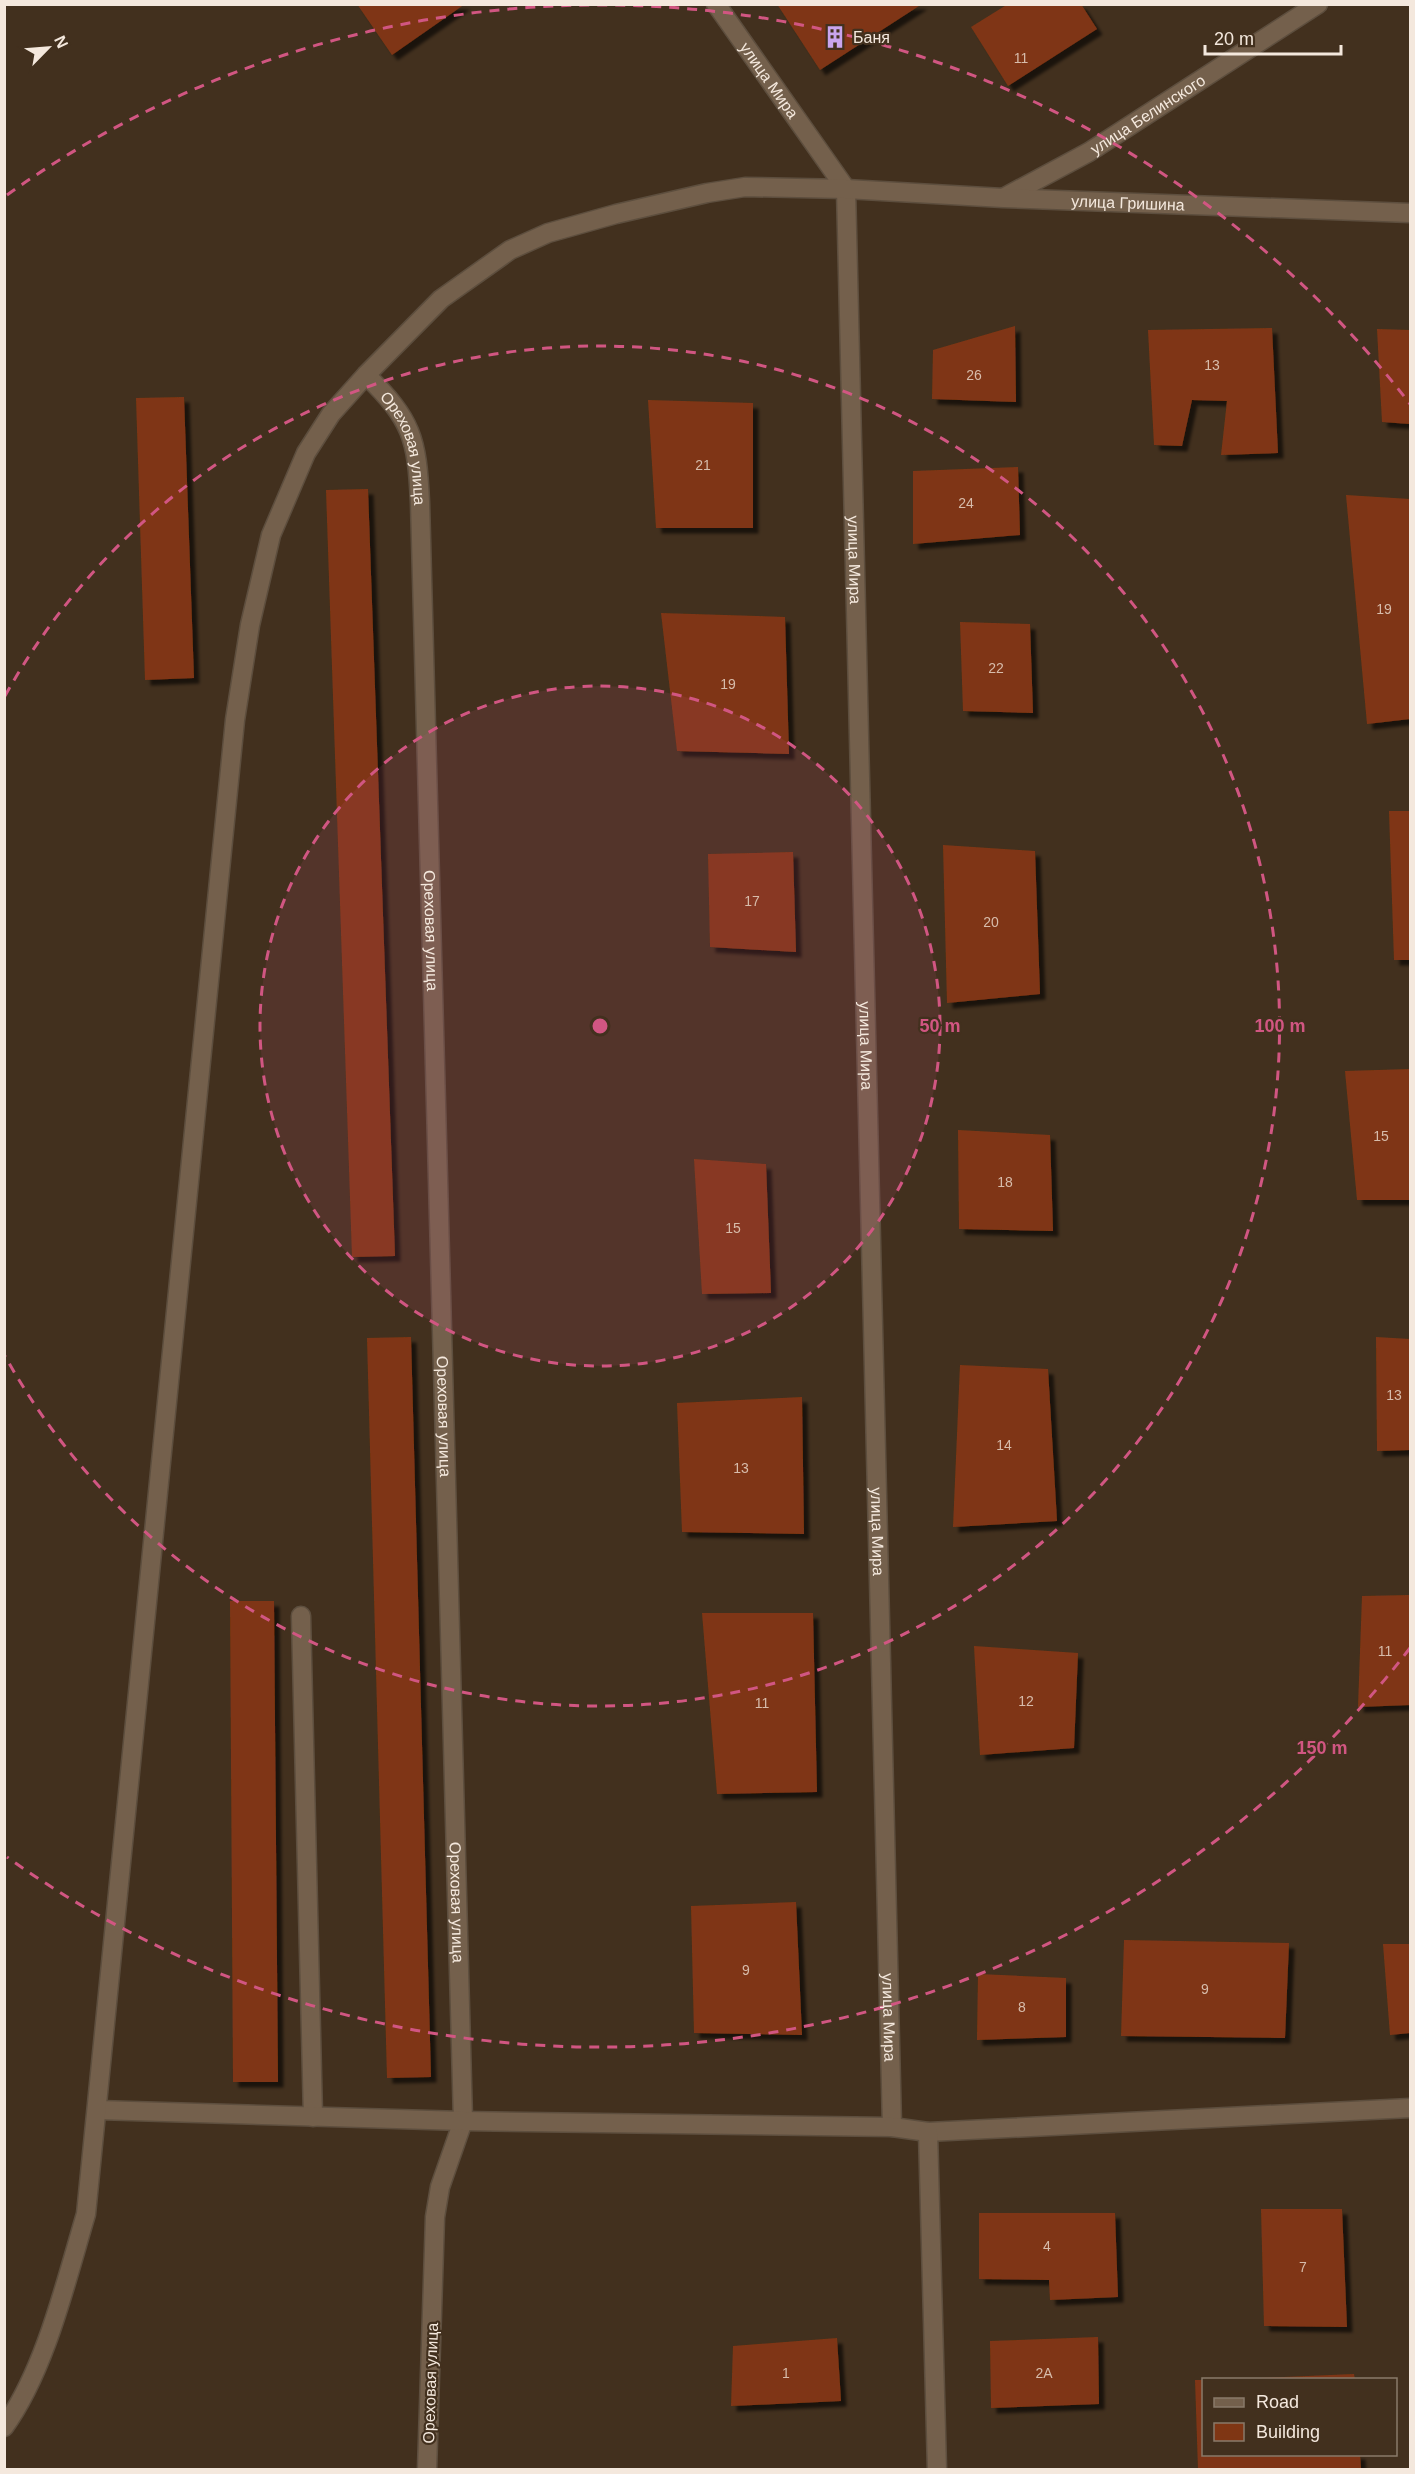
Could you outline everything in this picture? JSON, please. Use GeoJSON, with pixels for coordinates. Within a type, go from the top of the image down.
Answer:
{"type":"FeatureCollection","features":[{"type":"Feature","properties":{"kind":"street","name":"улица Мира"},"geometry":{"type":"LineString","coordinates":[[716,4],[846,189],[892,2127]]}},
{"type":"Feature","properties":{"kind":"street","name":"улица Белинского"},"geometry":{"type":"LineString","coordinates":[[1003,198],[1089,152],[1318,4]]}},
{"type":"Feature","properties":{"kind":"street","name":"улица Гришина"},"geometry":{"type":"LineString","coordinates":[[4,2427],[16,2411],[49,2334],[86,2214],[235,720],[250,625],[268,547],[286,495],[306,453],[318,434],[366,375],[441,300],[510,250],[548,233],[707,192],[745,187],[846,189],[1003,198],[1410,213]]}},
{"type":"Feature","properties":{"kind":"street","name":"Ореховая улица"},"geometry":{"type":"LineString","coordinates":[[366,375],[405,418],[414,440],[418,466],[464,2121],[440,2187],[435,2217],[427,2469]]}},
{"type":"Feature","properties":{"kind":"street"},"geometry":{"type":"LineString","coordinates":[[301,1616],[313,2117]]}},
{"type":"Feature","properties":{"kind":"street"},"geometry":{"type":"LineString","coordinates":[[98,2110],[464,2121],[892,2127],[928,2132],[1410,2108]]}},
{"type":"Feature","properties":{"kind":"street"},"geometry":{"type":"LineString","coordinates":[[928,2132],[937,2469]]}},
{"type":"Feature","properties":{"kind":"building"},"geometry":{"type":"Polygon","coordinates":[[[357,4],[465,4],[392,55],[357,4]]]}},
{"type":"Feature","properties":{"kind":"building","name":"Баня"},"geometry":{"type":"Polygon","coordinates":[[[777,4],[922,4],[820,70],[777,4]]]}},
{"type":"Feature","properties":{"kind":"building"},"geometry":{"type":"Polygon","coordinates":[[[1008,4],[1081,4],[1097,29],[1008,86],[971,27],[1008,4]]]}},
{"type":"Feature","properties":{"kind":"building"},"geometry":{"type":"Polygon","coordinates":[[[1015,326],[1016,402],[932,399],[933,350],[1015,326]]]}},
{"type":"Feature","properties":{"kind":"building"},"geometry":{"type":"Polygon","coordinates":[[[1272,328],[1278,453],[1221,455],[1227,401],[1192,400],[1182,446],[1154,445],[1148,330],[1272,328]]]}},
{"type":"Feature","properties":{"kind":"building"},"geometry":{"type":"Polygon","coordinates":[[[1377,329],[1410,330],[1410,424],[1382,422],[1377,329]]]}},
{"type":"Feature","properties":{"kind":"building"},"geometry":{"type":"Polygon","coordinates":[[[184,397],[194,678],[145,680],[136,398],[184,397]]]}},
{"type":"Feature","properties":{"kind":"building"},"geometry":{"type":"Polygon","coordinates":[[[648,400],[753,403],[753,528],[656,528],[648,400]]]}},
{"type":"Feature","properties":{"kind":"building"},"geometry":{"type":"Polygon","coordinates":[[[1018,467],[1020,535],[913,544],[913,471],[1018,467]]]}},
{"type":"Feature","properties":{"kind":"building"},"geometry":{"type":"Polygon","coordinates":[[[368,489],[395,1256],[352,1257],[326,490],[368,489]]]}},
{"type":"Feature","properties":{"kind":"building"},"geometry":{"type":"Polygon","coordinates":[[[1346,495],[1410,499],[1410,719],[1367,724],[1346,495]]]}},
{"type":"Feature","properties":{"kind":"building"},"geometry":{"type":"Polygon","coordinates":[[[661,613],[785,617],[789,754],[677,751],[661,613]]]}},
{"type":"Feature","properties":{"kind":"building"},"geometry":{"type":"Polygon","coordinates":[[[960,622],[1030,624],[1033,713],[963,711],[960,622]]]}},
{"type":"Feature","properties":{"kind":"building"},"geometry":{"type":"Polygon","coordinates":[[[1389,811],[1410,811],[1410,960],[1394,960],[1389,811]]]}},
{"type":"Feature","properties":{"kind":"building"},"geometry":{"type":"Polygon","coordinates":[[[943,845],[1035,851],[1040,994],[947,1003],[943,845]]]}},
{"type":"Feature","properties":{"kind":"building"},"geometry":{"type":"Polygon","coordinates":[[[793,852],[796,952],[710,947],[708,854],[793,852]]]}},
{"type":"Feature","properties":{"kind":"building"},"geometry":{"type":"Polygon","coordinates":[[[1410,1069],[1410,1200],[1357,1200],[1345,1071],[1410,1069]]]}},
{"type":"Feature","properties":{"kind":"building"},"geometry":{"type":"Polygon","coordinates":[[[958,1130],[1050,1135],[1053,1231],[959,1229],[958,1130]]]}},
{"type":"Feature","properties":{"kind":"building"},"geometry":{"type":"Polygon","coordinates":[[[694,1159],[766,1164],[771,1293],[702,1294],[694,1159]]]}},
{"type":"Feature","properties":{"kind":"building"},"geometry":{"type":"Polygon","coordinates":[[[411,1337],[431,2077],[387,2078],[367,1338],[411,1337]]]}},
{"type":"Feature","properties":{"kind":"building"},"geometry":{"type":"Polygon","coordinates":[[[1376,1337],[1410,1339],[1410,1450],[1377,1451],[1376,1337]]]}},
{"type":"Feature","properties":{"kind":"building"},"geometry":{"type":"Polygon","coordinates":[[[960,1365],[1048,1369],[1057,1521],[953,1527],[960,1365]]]}},
{"type":"Feature","properties":{"kind":"building"},"geometry":{"type":"Polygon","coordinates":[[[802,1397],[804,1534],[682,1532],[677,1403],[802,1397]]]}},
{"type":"Feature","properties":{"kind":"building"},"geometry":{"type":"Polygon","coordinates":[[[1410,1595],[1410,1705],[1358,1707],[1362,1596],[1410,1595]]]}},
{"type":"Feature","properties":{"kind":"building"},"geometry":{"type":"Polygon","coordinates":[[[230,1601],[274,1601],[278,2082],[233,2082],[230,1601]]]}},
{"type":"Feature","properties":{"kind":"building"},"geometry":{"type":"Polygon","coordinates":[[[702,1613],[813,1613],[817,1792],[717,1794],[702,1613]]]}},
{"type":"Feature","properties":{"kind":"building"},"geometry":{"type":"Polygon","coordinates":[[[974,1646],[1078,1653],[1074,1748],[980,1755],[974,1646]]]}},
{"type":"Feature","properties":{"kind":"building"},"geometry":{"type":"Polygon","coordinates":[[[796,1902],[802,2035],[694,2033],[691,1906],[796,1902]]]}},
{"type":"Feature","properties":{"kind":"building"},"geometry":{"type":"Polygon","coordinates":[[[1124,1940],[1289,1943],[1285,2038],[1121,2036],[1124,1940]]]}},
{"type":"Feature","properties":{"kind":"building"},"geometry":{"type":"Polygon","coordinates":[[[1383,1944],[1410,1944],[1410,2033],[1390,2035],[1383,1944]]]}},
{"type":"Feature","properties":{"kind":"building"},"geometry":{"type":"Polygon","coordinates":[[[978,1974],[1066,1978],[1066,2037],[977,2040],[978,1974]]]}},
{"type":"Feature","properties":{"kind":"building"},"geometry":{"type":"Polygon","coordinates":[[[1261,2209],[1342,2209],[1347,2327],[1264,2326],[1261,2209]]]}},
{"type":"Feature","properties":{"kind":"building"},"geometry":{"type":"Polygon","coordinates":[[[979,2213],[1115,2213],[1118,2297],[1050,2300],[1049,2280],[979,2279],[979,2213]]]}},
{"type":"Feature","properties":{"kind":"building"},"geometry":{"type":"Polygon","coordinates":[[[1098,2337],[1099,2404],[991,2408],[990,2341],[1098,2337]]]}},
{"type":"Feature","properties":{"kind":"building"},"geometry":{"type":"Polygon","coordinates":[[[837,2338],[841,2401],[731,2406],[733,2346],[837,2338]]]}},
{"type":"Feature","properties":{"kind":"building"},"geometry":{"type":"Polygon","coordinates":[[[1354,2374],[1355,2378],[1260,2378],[1354,2374]]]}},
{"type":"Feature","properties":{"kind":"building"},"geometry":{"type":"Polygon","coordinates":[[[1195,2380],[1202,2380],[1202,2456],[1360,2456],[1361,2468],[1198,2469],[1195,2380]]]}},
{"type":"Feature","properties":{"kind":"place","name":"Баня"},"geometry":{"type":"Point","coordinates":[835,37]}}]}
